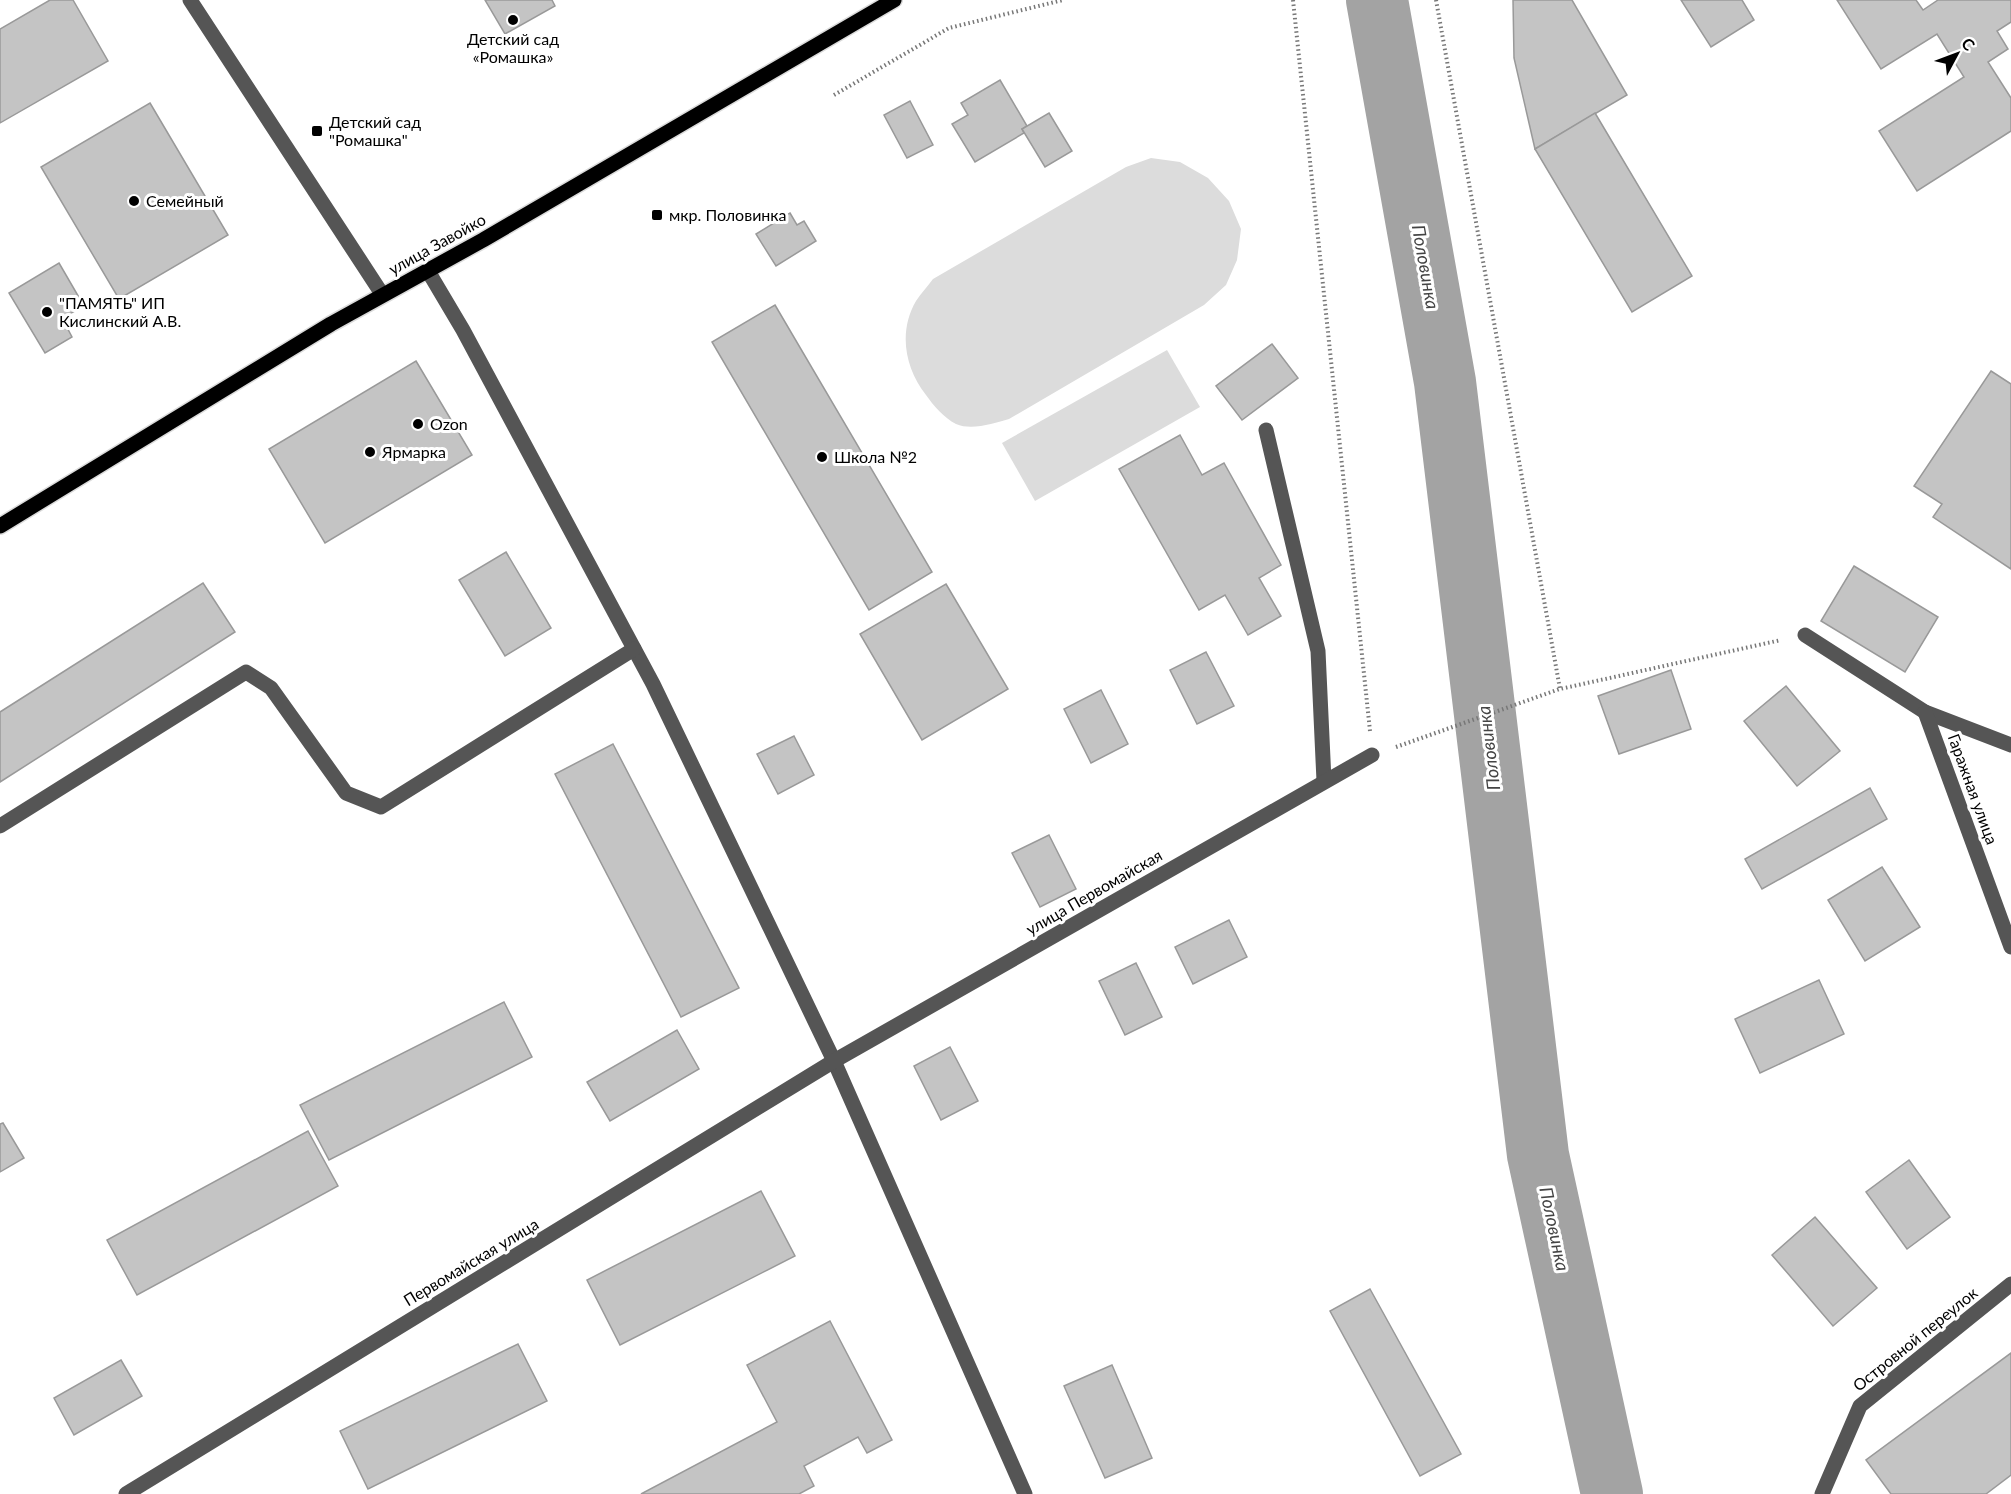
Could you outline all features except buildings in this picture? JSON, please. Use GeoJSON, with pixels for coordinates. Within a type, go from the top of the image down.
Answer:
{"type":"FeatureCollection","features":[{"type":"Feature","properties":{"kind":"main road","name":"улица Завойко"},"geometry":{"type":"LineString","coordinates":[[1,524],[382,294],[428,271],[894,0]]}},
{"type":"Feature","properties":{"kind":"street"},"geometry":{"type":"LineString","coordinates":[[190,0],[382,294]]}},
{"type":"Feature","properties":{"kind":"street"},"geometry":{"type":"LineString","coordinates":[[428,271],[463,330],[653,684],[834,1060],[1025,1494]]}},
{"type":"Feature","properties":{"kind":"street"},"geometry":{"type":"LineString","coordinates":[[1266,430],[1318,651],[1324,781]]}},
{"type":"Feature","properties":{"kind":"street"},"geometry":{"type":"LineString","coordinates":[[1805,635],[1925,712],[2011,745]]}},
{"type":"Feature","properties":{"kind":"street"},"geometry":{"type":"LineString","coordinates":[[0,826],[246,672],[271,688],[346,793],[381,807],[634,649]]}},
{"type":"Feature","properties":{"kind":"street","name":"Гаражная улица"},"geometry":{"type":"LineString","coordinates":[[1925,712],[2011,947]]}},
{"type":"Feature","properties":{"kind":"street","name":"улица Первомайская"},"geometry":{"type":"LineString","coordinates":[[834,1060],[1372,755]]}},
{"type":"Feature","properties":{"kind":"street","name":"Первомайская улица"},"geometry":{"type":"LineString","coordinates":[[126,1494],[834,1060]]}},
{"type":"Feature","properties":{"kind":"street","name":"Островной переулок"},"geometry":{"type":"LineString","coordinates":[[1822,1494],[1860,1406],[2011,1284]]}},
{"type":"Feature","properties":{"kind":"path"},"geometry":{"type":"LineString","coordinates":[[834,95],[949,28],[1063,0]]}},
{"type":"Feature","properties":{"kind":"path"},"geometry":{"type":"LineString","coordinates":[[1293,0],[1372,755],[1560,689],[1805,635]]}},
{"type":"Feature","properties":{"kind":"path"},"geometry":{"type":"LineString","coordinates":[[1436,0],[1560,689]]}},
{"type":"Feature","properties":{"kind":"shaded area"},"geometry":{"type":"Polygon","coordinates":[[[1151,158],[1180,162],[1208,178],[1229,201],[1241,229],[1237,260],[1226,285],[1204,305],[1009,419],[969,427],[956,424],[947,418],[932,403],[919,384],[906,350],[910,313],[920,295],[933,279],[1126,167],[1151,158]]]}},
{"type":"Feature","properties":{"kind":"shaded area"},"geometry":{"type":"Polygon","coordinates":[[[1167,350],[1200,407],[1035,501],[1002,443],[1167,350]]]}},
{"type":"Feature","properties":{"kind":"waterway","name":"Половинка"},"geometry":{"type":"LineString","coordinates":[[1377,0],[1445,382],[1538,1155],[1612,1494]]}},
{"type":"Feature","properties":{"kind":"place","name":"Детский сад «Ромашка»"},"geometry":{"type":"Point","coordinates":[513,20]}},
{"type":"Feature","properties":{"kind":"place","name":"Детский сад \"Ромашка\""},"geometry":{"type":"Point","coordinates":[317,131]}},
{"type":"Feature","properties":{"kind":"place","name":"Семейный"},"geometry":{"type":"Point","coordinates":[134,201]}},
{"type":"Feature","properties":{"kind":"place","name":"мкр. Половинка"},"geometry":{"type":"Point","coordinates":[657,215]}},
{"type":"Feature","properties":{"kind":"place","name":"\"ПАМЯТЬ\" ИП Кислинский А.В."},"geometry":{"type":"Point","coordinates":[47,312]}},
{"type":"Feature","properties":{"kind":"place","name":"Ozon"},"geometry":{"type":"Point","coordinates":[418,424]}},
{"type":"Feature","properties":{"kind":"place","name":"Ярмарка"},"geometry":{"type":"Point","coordinates":[370,452]}},
{"type":"Feature","properties":{"kind":"place","name":"Школа №2"},"geometry":{"type":"Point","coordinates":[822,457]}}]}
